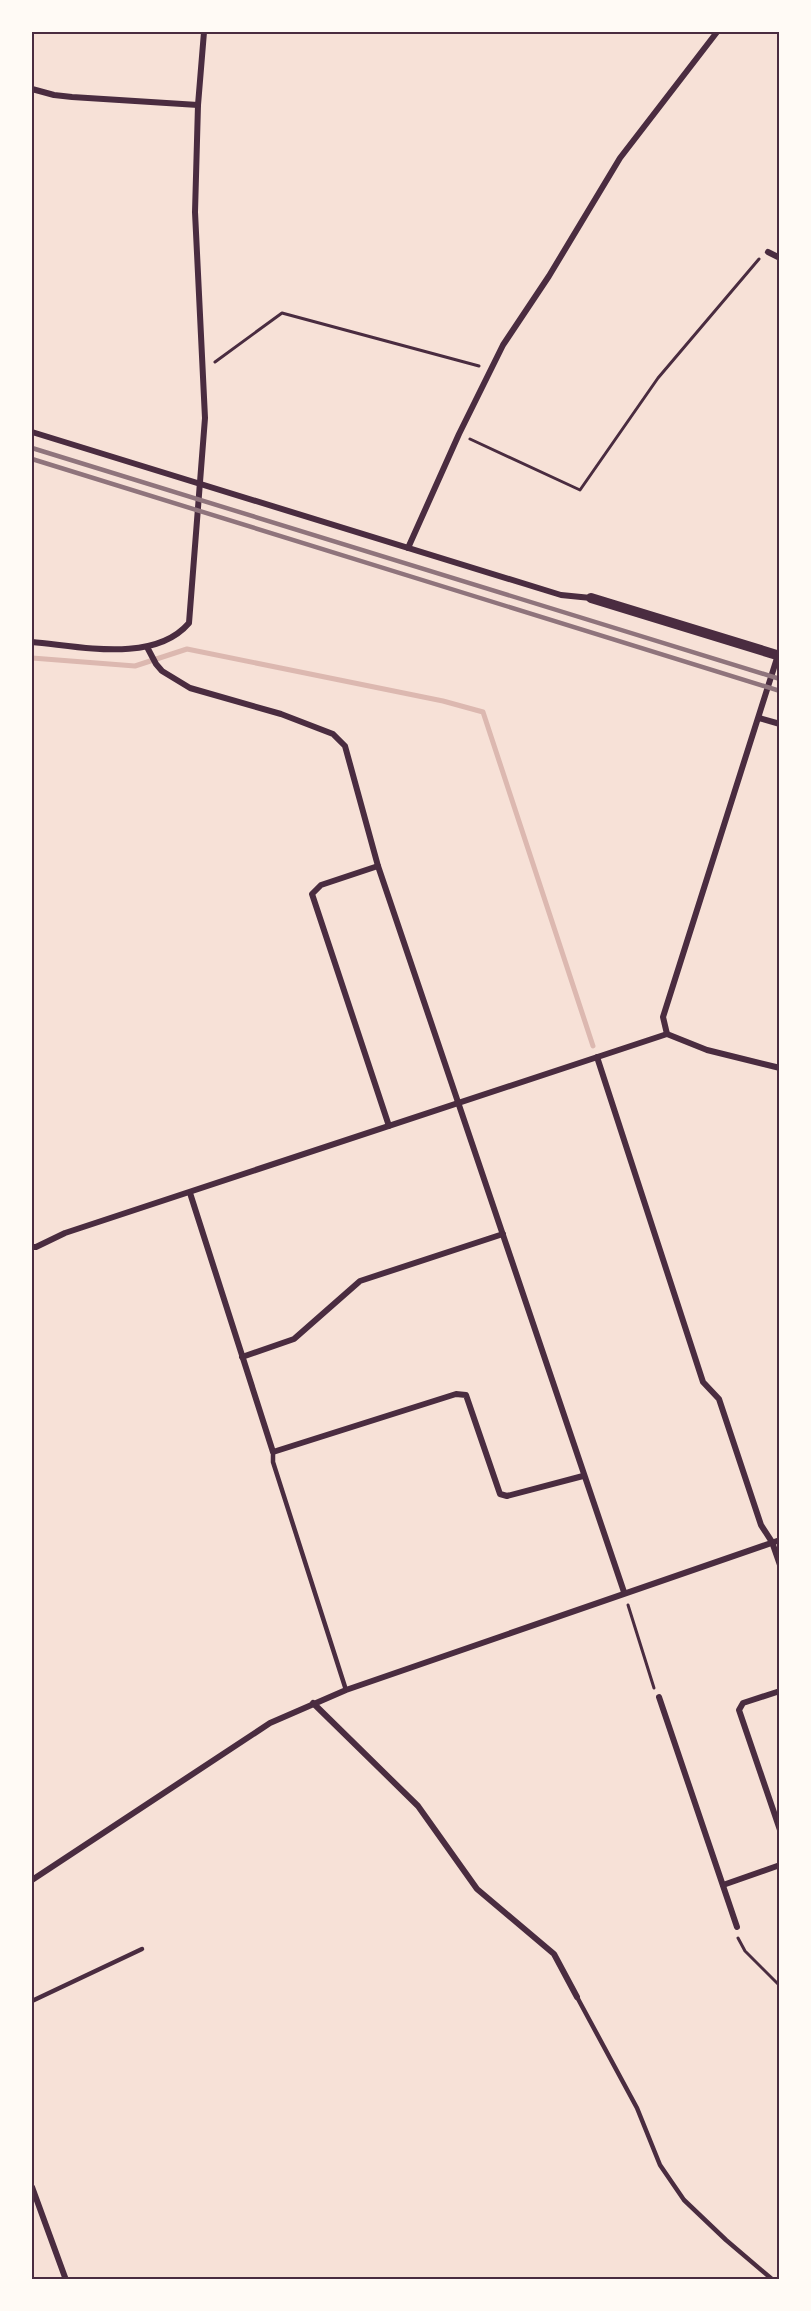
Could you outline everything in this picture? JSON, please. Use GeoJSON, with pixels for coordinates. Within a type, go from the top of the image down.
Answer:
{"type":"FeatureCollection","features":[{"type":"Feature","properties":{"kind":"street"},"geometry":{"type":"LineString","coordinates":[[32,642],[118,649],[147,647],[181,633],[189,623],[205,418],[195,212],[198,105],[204,32]]}},
{"type":"Feature","properties":{"kind":"street"},"geometry":{"type":"LineString","coordinates":[[408,548],[459,434],[503,345],[549,276],[620,158],[717,32]]}},
{"type":"Feature","properties":{"kind":"street"},"geometry":{"type":"LineString","coordinates":[[32,89],[72,97],[198,105]]}},
{"type":"Feature","properties":{"kind":"street"},"geometry":{"type":"LineString","coordinates":[[768,252],[780,258]]}},
{"type":"Feature","properties":{"kind":"street"},"geometry":{"type":"LineString","coordinates":[[32,432],[561,595],[591,598],[779,655],[663,1017],[667,1034]]}},
{"type":"Feature","properties":{"kind":"street"},"geometry":{"type":"LineString","coordinates":[[147,647],[162,671],[190,688],[281,714],[340,738],[349,756],[378,866],[624,1592]]}},
{"type":"Feature","properties":{"kind":"street"},"geometry":{"type":"LineString","coordinates":[[759,718],[780,724]]}},
{"type":"Feature","properties":{"kind":"street"},"geometry":{"type":"LineString","coordinates":[[378,866],[321,885],[312,894],[389,1126]]}},
{"type":"Feature","properties":{"kind":"street"},"geometry":{"type":"LineString","coordinates":[[32,1247],[65,1233],[667,1034],[707,1050],[780,1068]]}},
{"type":"Feature","properties":{"kind":"street"},"geometry":{"type":"LineString","coordinates":[[597,1057],[703,1382],[719,1399],[761,1524],[772,1542],[780,1565]]}},
{"type":"Feature","properties":{"kind":"street"},"geometry":{"type":"LineString","coordinates":[[190,1193],[273,1452],[456,1394],[466,1395],[500,1494],[507,1496],[583,1476]]}},
{"type":"Feature","properties":{"kind":"street"},"geometry":{"type":"LineString","coordinates":[[242,1357],[294,1339],[360,1281],[503,1234]]}},
{"type":"Feature","properties":{"kind":"street"},"geometry":{"type":"LineString","coordinates":[[32,1880],[270,1723],[313,1703],[346,1689],[780,1540]]}},
{"type":"Feature","properties":{"kind":"street"},"geometry":{"type":"LineString","coordinates":[[780,1691],[743,1703],[740,1710],[780,1830]]}},
{"type":"Feature","properties":{"kind":"street"},"geometry":{"type":"LineString","coordinates":[[659,1697],[737,1927]]}},
{"type":"Feature","properties":{"kind":"street"},"geometry":{"type":"LineString","coordinates":[[313,1703],[418,1806],[477,1889],[554,1954],[577,1997]]}},
{"type":"Feature","properties":{"kind":"street"},"geometry":{"type":"LineString","coordinates":[[723,1885],[780,1865]]}},
{"type":"Feature","properties":{"kind":"street"},"geometry":{"type":"LineString","coordinates":[[32,2187],[66,2280]]}},
{"type":"Feature","properties":{"kind":"lane"},"geometry":{"type":"LineString","coordinates":[[273,1452],[273,1462],[346,1689]]}},
{"type":"Feature","properties":{"kind":"lane"},"geometry":{"type":"LineString","coordinates":[[32,2001],[142,1949]]}},
{"type":"Feature","properties":{"kind":"lane"},"geometry":{"type":"LineString","coordinates":[[577,1997],[637,2108],[660,2165],[684,2200],[773,2280]]}},
{"type":"Feature","properties":{"kind":"path"},"geometry":{"type":"LineString","coordinates":[[459,434],[580,490],[658,378],[744,276],[768,252]]}},
{"type":"Feature","properties":{"kind":"path"},"geometry":{"type":"LineString","coordinates":[[203,370],[282,313],[490,369]]}},
{"type":"Feature","properties":{"kind":"path"},"geometry":{"type":"LineString","coordinates":[[624,1592],[654,1689],[659,1697]]}},
{"type":"Feature","properties":{"kind":"path"},"geometry":{"type":"LineString","coordinates":[[737,1927],[737,1936],[745,1952],[780,1986]]}},
{"type":"Feature","properties":{"kind":"waterway"},"geometry":{"type":"LineString","coordinates":[[32,658],[135,666],[187,649],[443,701],[483,712],[593,1046]]}},
{"type":"Feature","properties":{"kind":"railway"},"geometry":{"type":"LineString","coordinates":[[32,448],[780,679]]}},
{"type":"Feature","properties":{"kind":"railway"},"geometry":{"type":"LineString","coordinates":[[32,459],[780,691]]}}]}
